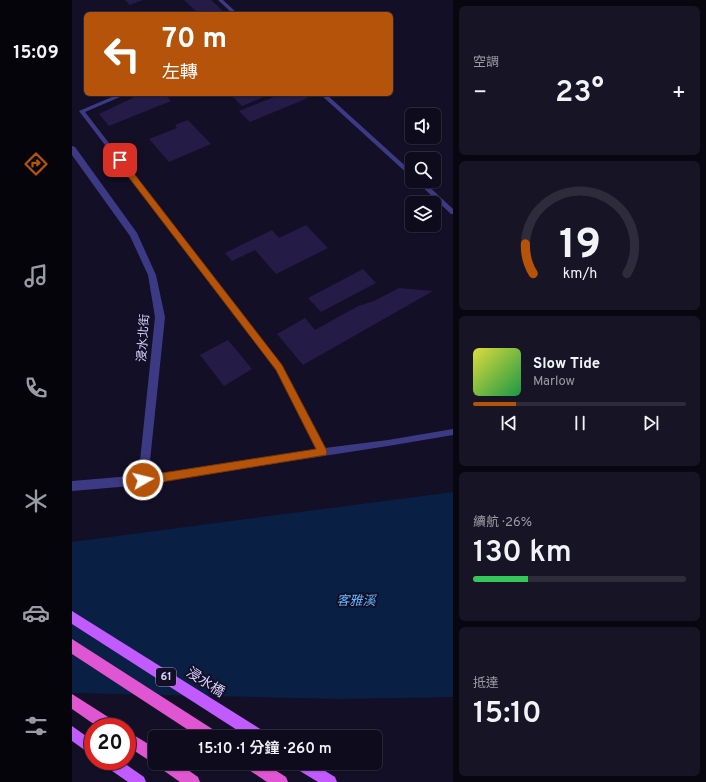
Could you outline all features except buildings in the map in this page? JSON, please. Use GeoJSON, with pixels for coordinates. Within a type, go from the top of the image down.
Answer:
{"type":"FeatureCollection","features":[{"type":"Feature","properties":{"kind":"highway","name":"61"},"geometry":{"type":"LineString","coordinates":[[72,646],[201,730]]}},
{"type":"Feature","properties":{"kind":"highway"},"geometry":{"type":"LineString","coordinates":[[72,700],[98,718]]}},
{"type":"Feature","properties":{"kind":"highway"},"geometry":{"type":"LineString","coordinates":[[136,744],[148,752]]}},
{"type":"Feature","properties":{"kind":"highway"},"geometry":{"type":"LineString","coordinates":[[175,770],[193,782]]}},
{"type":"Feature","properties":{"kind":"highway"},"geometry":{"type":"LineString","coordinates":[[263,770],[281,782]]}},
{"type":"Feature","properties":{"kind":"main road","name":"浸水橋"},"geometry":{"type":"LineString","coordinates":[[72,617],[249,730]]}},
{"type":"Feature","properties":{"kind":"main road"},"geometry":{"type":"LineString","coordinates":[[72,733],[84,742]]}},
{"type":"Feature","properties":{"kind":"main road"},"geometry":{"type":"LineString","coordinates":[[122,770],[139,782]]}},
{"type":"Feature","properties":{"kind":"main road"},"geometry":{"type":"LineString","coordinates":[[311,770],[330,782]]}},
{"type":"Feature","properties":{"kind":"street","name":"浸水北街"},"geometry":{"type":"LineString","coordinates":[[72,149],[134,235],[152,275],[160,317],[143,480]]}},
{"type":"Feature","properties":{"kind":"street"},"geometry":{"type":"LineString","coordinates":[[72,486],[143,480]]}},
{"type":"Feature","properties":{"kind":"lane"},"geometry":{"type":"LineString","coordinates":[[220,0],[234,12]]}},
{"type":"Feature","properties":{"kind":"lane"},"geometry":{"type":"LineString","coordinates":[[119,96],[82,111],[279,368],[323,452]]}},
{"type":"Feature","properties":{"kind":"lane"},"geometry":{"type":"LineString","coordinates":[[325,96],[405,169]]}},
{"type":"Feature","properties":{"kind":"lane"},"geometry":{"type":"LineString","coordinates":[[427,188],[453,212]]}},
{"type":"Feature","properties":{"kind":"lane"},"geometry":{"type":"LineString","coordinates":[[143,480],[453,432]]}},
{"type":"Feature","properties":{"kind":"water","name":"客雅溪"},"geometry":{"type":"Polygon","coordinates":[[[453,492],[453,697],[341,699],[72,693],[72,542],[453,492]]]}},
{"type":"Feature","properties":{"kind":"route"},"geometry":{"type":"LineString","coordinates":[[120,160],[279,368],[323,452],[143,480]]}}]}
